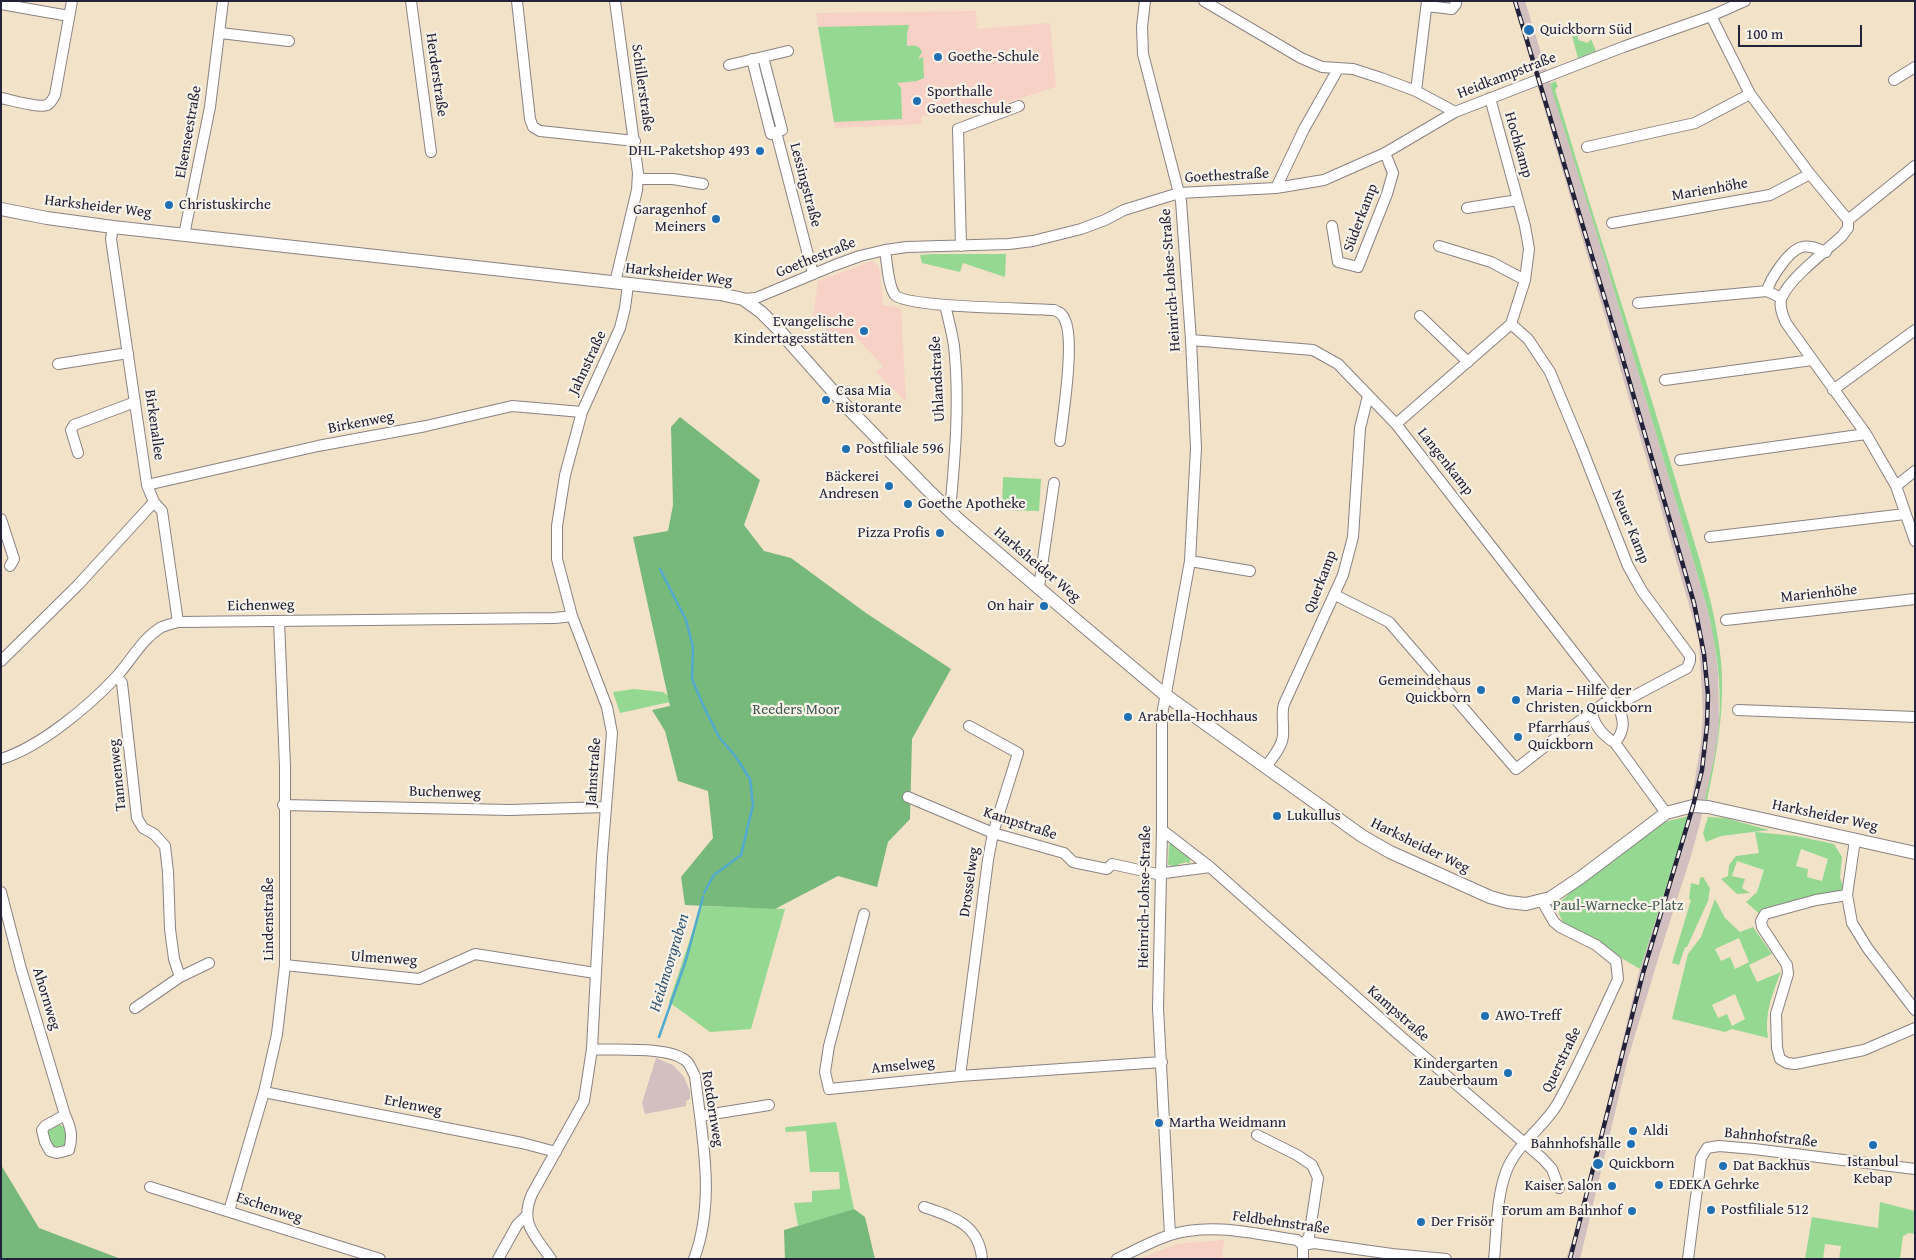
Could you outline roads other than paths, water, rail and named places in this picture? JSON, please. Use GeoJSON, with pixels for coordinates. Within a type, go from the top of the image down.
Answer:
{"type":"FeatureCollection","features":[{"type":"Feature","properties":{"kind":"main road","name":"Harksheider Weg"},"geometry":{"type":"LineString","coordinates":[[1,209],[47,218],[113,227],[720,294],[744,299],[778,329],[846,406],[950,511],[1164,694],[1358,834],[1390,852],[1496,899],[1526,904],[1550,898],[1580,878],[1666,813],[1693,806],[1708,807],[1915,853]]}},
{"type":"Feature","properties":{"kind":"street"},"geometry":{"type":"LineString","coordinates":[[1,98],[40,106],[47,105],[52,101],[55,96],[72,1]]}},
{"type":"Feature","properties":{"kind":"street","name":"Elsenseestraße"},"geometry":{"type":"LineString","coordinates":[[184,235],[210,107],[223,1]]}},
{"type":"Feature","properties":{"kind":"street","name":"Herderstraße"},"geometry":{"type":"LineString","coordinates":[[411,1],[431,152]]}},
{"type":"Feature","properties":{"kind":"street"},"geometry":{"type":"LineString","coordinates":[[517,1],[530,119],[533,127],[540,131],[635,140]]}},
{"type":"Feature","properties":{"kind":"street","name":"Schillerstraße"},"geometry":{"type":"LineString","coordinates":[[615,1],[635,140],[638,179],[621,284]]}},
{"type":"Feature","properties":{"kind":"street","name":"Heinrich-Lohse-Straße"},"geometry":{"type":"LineString","coordinates":[[1146,1],[1142,27],[1143,54],[1180,193],[1191,340],[1196,448],[1190,561],[1164,694],[1162,715],[1162,830],[1158,1008],[1170,1235]]}},
{"type":"Feature","properties":{"kind":"street","name":"Heidkampstraße"},"geometry":{"type":"LineString","coordinates":[[1204,1],[1301,58],[1322,67],[1353,69],[1416,91],[1454,112],[1623,47],[1711,16],[1745,1]]}},
{"type":"Feature","properties":{"kind":"street"},"geometry":{"type":"LineString","coordinates":[[1416,91],[1427,4],[1452,10],[1456,4],[1455,1]]}},
{"type":"Feature","properties":{"kind":"street"},"geometry":{"type":"LineString","coordinates":[[1,4],[69,16]]}},
{"type":"Feature","properties":{"kind":"street"},"geometry":{"type":"LineString","coordinates":[[1711,16],[1750,94],[1810,174],[1848,220],[1848,228],[1826,252],[1793,282],[1781,298],[1781,311],[1786,323],[1866,434],[1896,486],[1915,541]]}},
{"type":"Feature","properties":{"kind":"street"},"geometry":{"type":"LineString","coordinates":[[220,34],[289,41]]}},
{"type":"Feature","properties":{"kind":"street"},"geometry":{"type":"LineString","coordinates":[[729,65],[788,51]]}},
{"type":"Feature","properties":{"kind":"street","name":"Lessingstraße"},"geometry":{"type":"LineString","coordinates":[[752,59],[770,134],[782,130],[763,57]]}},
{"type":"Feature","properties":{"kind":"street"},"geometry":{"type":"LineString","coordinates":[[1894,80],[1915,67]]}},
{"type":"Feature","properties":{"kind":"street"},"geometry":{"type":"LineString","coordinates":[[1276,188],[1304,129],[1338,69]]}},
{"type":"Feature","properties":{"kind":"street"},"geometry":{"type":"LineString","coordinates":[[1587,147],[1695,123],[1750,94]]}},
{"type":"Feature","properties":{"kind":"street","name":"Hochkamp"},"geometry":{"type":"LineString","coordinates":[[1396,424],[1510,324],[1525,280],[1529,250],[1518,200],[1490,98]]}},
{"type":"Feature","properties":{"kind":"street"},"geometry":{"type":"LineString","coordinates":[[962,246],[958,129],[1018,106]]}},
{"type":"Feature","properties":{"kind":"street","name":"Goethestraße"},"geometry":{"type":"LineString","coordinates":[[744,299],[756,298],[860,256],[884,250],[907,247],[1009,244],[1033,241],[1075,230],[1105,220],[1124,210],[1180,193],[1276,188],[1324,180],[1385,153],[1454,112]]}},
{"type":"Feature","properties":{"kind":"street","name":"Lessingstraße"},"geometry":{"type":"LineString","coordinates":[[776,132],[813,274]]}},
{"type":"Feature","properties":{"kind":"street","name":"Süderkamp"},"geometry":{"type":"LineString","coordinates":[[1332,226],[1338,262],[1358,267],[1387,194],[1393,173],[1385,153]]}},
{"type":"Feature","properties":{"kind":"street"},"geometry":{"type":"LineString","coordinates":[[1848,220],[1915,166]]}},
{"type":"Feature","properties":{"kind":"street","name":"Marienhöhe"},"geometry":{"type":"LineString","coordinates":[[1612,223],[1770,195],[1810,174]]}},
{"type":"Feature","properties":{"kind":"street"},"geometry":{"type":"LineString","coordinates":[[638,179],[673,180],[703,184]]}},
{"type":"Feature","properties":{"kind":"street","name":"Hochkamp"},"geometry":{"type":"LineString","coordinates":[[1467,208],[1518,200]]}},
{"type":"Feature","properties":{"kind":"street","name":"Birkenallee"},"geometry":{"type":"LineString","coordinates":[[113,227],[111,239],[147,485],[154,502],[162,511],[178,622]]}},
{"type":"Feature","properties":{"kind":"street"},"geometry":{"type":"LineString","coordinates":[[1439,246],[1491,262],[1525,280]]}},
{"type":"Feature","properties":{"kind":"street"},"geometry":{"type":"LineString","coordinates":[[1768,291],[1772,277],[1792,253],[1801,247],[1812,247],[1826,252]]}},
{"type":"Feature","properties":{"kind":"street"},"geometry":{"type":"LineString","coordinates":[[884,250],[892,288],[896,296],[904,300],[945,305],[1054,310],[1061,313],[1066,320],[1069,332],[1069,357],[1060,441]]}},
{"type":"Feature","properties":{"kind":"street","name":"Jahnstraße"},"geometry":{"type":"LineString","coordinates":[[526,1216],[532,1194],[584,1102],[592,1048],[612,733],[607,707],[572,616],[558,559],[557,526],[565,474],[582,412],[620,328],[625,308],[621,284]]}},
{"type":"Feature","properties":{"kind":"street"},"geometry":{"type":"LineString","coordinates":[[1638,303],[1768,291],[1781,298]]}},
{"type":"Feature","properties":{"kind":"street","name":"Uhlandstraße"},"geometry":{"type":"LineString","coordinates":[[945,305],[954,345],[956,382],[956,435],[950,511]]}},
{"type":"Feature","properties":{"kind":"street"},"geometry":{"type":"LineString","coordinates":[[1420,316],[1468,362]]}},
{"type":"Feature","properties":{"kind":"street","name":"Neuer Kamp"},"geometry":{"type":"LineString","coordinates":[[1510,324],[1528,339],[1550,372],[1628,566],[1642,591],[1690,656],[1687,668],[1615,705]]}},
{"type":"Feature","properties":{"kind":"street"},"geometry":{"type":"LineString","coordinates":[[1833,390],[1915,330]]}},
{"type":"Feature","properties":{"kind":"street","name":"Langenkamp"},"geometry":{"type":"LineString","coordinates":[[1191,340],[1313,350],[1338,364],[1396,424],[1621,712],[1622,734],[1615,743]]}},
{"type":"Feature","properties":{"kind":"street"},"geometry":{"type":"LineString","coordinates":[[58,364],[128,353]]}},
{"type":"Feature","properties":{"kind":"street"},"geometry":{"type":"LineString","coordinates":[[1665,380],[1812,360]]}},
{"type":"Feature","properties":{"kind":"street","name":"Querkamp"},"geometry":{"type":"LineString","coordinates":[[1266,767],[1281,744],[1283,737],[1282,709],[1284,704],[1343,575],[1352,537],[1360,428],[1368,396]]}},
{"type":"Feature","properties":{"kind":"street"},"geometry":{"type":"LineString","coordinates":[[78,453],[71,430],[74,425],[135,402]]}},
{"type":"Feature","properties":{"kind":"street","name":"Birkenweg"},"geometry":{"type":"LineString","coordinates":[[147,485],[318,446],[426,426],[512,406],[582,412]]}},
{"type":"Feature","properties":{"kind":"street"},"geometry":{"type":"LineString","coordinates":[[1680,460],[1866,434]]}},
{"type":"Feature","properties":{"kind":"street"},"geometry":{"type":"LineString","coordinates":[[1896,486],[1915,471]]}},
{"type":"Feature","properties":{"kind":"street"},"geometry":{"type":"LineString","coordinates":[[1039,587],[1054,484]]}},
{"type":"Feature","properties":{"kind":"street"},"geometry":{"type":"LineString","coordinates":[[1,661],[78,585],[154,502]]}},
{"type":"Feature","properties":{"kind":"street"},"geometry":{"type":"LineString","coordinates":[[1710,538],[1905,514]]}},
{"type":"Feature","properties":{"kind":"street"},"geometry":{"type":"LineString","coordinates":[[1,519],[14,560],[10,566]]}},
{"type":"Feature","properties":{"kind":"street"},"geometry":{"type":"LineString","coordinates":[[1190,561],[1250,571]]}},
{"type":"Feature","properties":{"kind":"street"},"geometry":{"type":"LineString","coordinates":[[1335,595],[1389,622],[1516,769],[1603,704],[1615,705]]}},
{"type":"Feature","properties":{"kind":"street","name":"Marienhöhe"},"geometry":{"type":"LineString","coordinates":[[1726,620],[1915,599]]}},
{"type":"Feature","properties":{"kind":"street","name":"Eichenweg"},"geometry":{"type":"LineString","coordinates":[[1,759],[48,735],[84,708],[117,677],[148,638],[161,628],[178,622],[556,618],[572,616]]}},
{"type":"Feature","properties":{"kind":"street","name":"Lindenstraße"},"geometry":{"type":"LineString","coordinates":[[229,1211],[264,1092],[277,1034],[285,965],[284,766],[279,621]]}},
{"type":"Feature","properties":{"kind":"street","name":"Tannenweg"},"geometry":{"type":"LineString","coordinates":[[117,677],[122,683],[138,818],[143,828],[154,834],[165,846],[170,929],[174,959],[180,977]]}},
{"type":"Feature","properties":{"kind":"street"},"geometry":{"type":"LineString","coordinates":[[1738,710],[1915,717]]}},
{"type":"Feature","properties":{"kind":"street"},"geometry":{"type":"LineString","coordinates":[[1592,712],[1593,719],[1600,730],[1615,743],[1666,813]]}},
{"type":"Feature","properties":{"kind":"street","name":"Drosselweg"},"geometry":{"type":"LineString","coordinates":[[960,1076],[988,860],[993,833],[1018,753],[969,726]]}},
{"type":"Feature","properties":{"kind":"street","name":"Kampstraße"},"geometry":{"type":"LineString","coordinates":[[908,797],[993,833],[1064,854],[1073,862],[1106,869],[1112,864],[1157,874],[1210,867]]}},
{"type":"Feature","properties":{"kind":"street","name":"Buchenweg"},"geometry":{"type":"LineString","coordinates":[[283,805],[510,810],[606,807]]}},
{"type":"Feature","properties":{"kind":"street","name":"Kampstraße"},"geometry":{"type":"LineString","coordinates":[[1162,830],[1210,867],[1547,1164],[1552,1170],[1559,1188]]}},
{"type":"Feature","properties":{"kind":"street"},"geometry":{"type":"LineString","coordinates":[[1855,840],[1847,895],[1852,923],[1868,949],[1915,1010]]}},
{"type":"Feature","properties":{"kind":"street","name":"Ahornweg"},"geometry":{"type":"LineString","coordinates":[[1,892],[21,969],[66,1115]]}},
{"type":"Feature","properties":{"kind":"street"},"geometry":{"type":"LineString","coordinates":[[1847,895],[1816,900],[1765,914],[1760,921],[1762,928],[1787,965],[1788,974],[1776,1010],[1777,1048],[1780,1059],[1787,1063],[1795,1064],[1864,1050],[1915,1028]]}},
{"type":"Feature","properties":{"kind":"street","name":"Querstraße"},"geometry":{"type":"LineString","coordinates":[[1494,1259],[1503,1182],[1512,1160],[1557,1104],[1618,979],[1616,961],[1596,944],[1560,927],[1554,922],[1542,900]]}},
{"type":"Feature","properties":{"kind":"street","name":"Amselweg"},"geometry":{"type":"LineString","coordinates":[[864,914],[829,1046],[825,1072],[829,1090],[960,1076],[1162,1062]]}},
{"type":"Feature","properties":{"kind":"street","name":"Ulmenweg"},"geometry":{"type":"LineString","coordinates":[[285,965],[419,979],[475,954],[596,973]]}},
{"type":"Feature","properties":{"kind":"street"},"geometry":{"type":"LineString","coordinates":[[135,1008],[180,977],[209,963]]}},
{"type":"Feature","properties":{"kind":"street","name":"Rotdornweg"},"geometry":{"type":"LineString","coordinates":[[592,1048],[655,1051],[678,1056],[687,1061],[695,1076],[706,1165],[707,1195],[703,1233],[694,1259]]}},
{"type":"Feature","properties":{"kind":"street","name":"Erlenweg"},"geometry":{"type":"LineString","coordinates":[[264,1092],[522,1143],[556,1152]]}},
{"type":"Feature","properties":{"kind":"street"},"geometry":{"type":"LineString","coordinates":[[700,1116],[769,1105]]}},
{"type":"Feature","properties":{"kind":"street"},"geometry":{"type":"LineString","coordinates":[[1257,1136],[1297,1155],[1312,1165],[1318,1178],[1309,1237],[1304,1244],[1303,1259]]}},
{"type":"Feature","properties":{"kind":"street","name":"Bahnhofstraße"},"geometry":{"type":"LineString","coordinates":[[1688,1259],[1700,1165],[1707,1148],[1720,1146],[1754,1149],[1915,1169]]}},
{"type":"Feature","properties":{"kind":"street","name":"Eschenweg"},"geometry":{"type":"LineString","coordinates":[[150,1187],[380,1259]]}},
{"type":"Feature","properties":{"kind":"street"},"geometry":{"type":"LineString","coordinates":[[924,1207],[948,1215],[965,1224],[978,1242],[982,1259]]}},
{"type":"Feature","properties":{"kind":"street"},"geometry":{"type":"LineString","coordinates":[[498,1259],[517,1225],[526,1216],[534,1236],[550,1259]]}},
{"type":"Feature","properties":{"kind":"street","name":"Feldbehnstraße"},"geometry":{"type":"LineString","coordinates":[[1117,1259],[1170,1235],[1193,1231],[1232,1230],[1297,1240],[1304,1244],[1314,1243],[1392,1254],[1446,1259]]}},
{"type":"Feature","properties":{"kind":"waterway","name":"Heidmoorgraben"},"geometry":{"type":"LineString","coordinates":[[660,569],[686,620],[693,647],[692,679],[703,705],[719,737],[736,757],[750,779],[753,805],[741,855],[714,875],[704,893]]}},
{"type":"Feature","properties":{"kind":"waterway","name":"Heidmoorgraben"},"geometry":{"type":"LineString","coordinates":[[659,1037],[686,960],[703,897]]}},
{"type":"Feature","properties":{"kind":"railway"},"geometry":{"type":"LineString","coordinates":[[1515,1],[1694,603],[1704,654],[1708,695],[1702,770],[1643,973],[1570,1259]]}},
{"type":"Feature","properties":{"kind":"place","name":"Quickborn Süd"},"geometry":{"type":"Point","coordinates":[1529,30]}},
{"type":"Feature","properties":{"kind":"place","name":"Goethe-Schule"},"geometry":{"type":"Point","coordinates":[938,57]}},
{"type":"Feature","properties":{"kind":"place","name":"Sporthalle Goetheschule"},"geometry":{"type":"Point","coordinates":[917,101]}},
{"type":"Feature","properties":{"kind":"place","name":"DHL-Paketshop 493"},"geometry":{"type":"Point","coordinates":[760,151]}},
{"type":"Feature","properties":{"kind":"place","name":"Christuskirche"},"geometry":{"type":"Point","coordinates":[169,205]}},
{"type":"Feature","properties":{"kind":"place","name":"Garagenhof Meiners"},"geometry":{"type":"Point","coordinates":[716,219]}},
{"type":"Feature","properties":{"kind":"place","name":"Evangelische Kindertagesstätten"},"geometry":{"type":"Point","coordinates":[864,331]}},
{"type":"Feature","properties":{"kind":"place","name":"Casa Mia Ristorante"},"geometry":{"type":"Point","coordinates":[826,400]}},
{"type":"Feature","properties":{"kind":"place","name":"Postfiliale 596"},"geometry":{"type":"Point","coordinates":[846,449]}},
{"type":"Feature","properties":{"kind":"place","name":"Bäckerei Andresen"},"geometry":{"type":"Point","coordinates":[889,486]}},
{"type":"Feature","properties":{"kind":"place","name":"Goethe Apotheke"},"geometry":{"type":"Point","coordinates":[908,504]}},
{"type":"Feature","properties":{"kind":"place","name":"Pizza Profis"},"geometry":{"type":"Point","coordinates":[940,533]}},
{"type":"Feature","properties":{"kind":"place","name":"On hair"},"geometry":{"type":"Point","coordinates":[1044,606]}},
{"type":"Feature","properties":{"kind":"place","name":"Gemeindehaus Quickborn"},"geometry":{"type":"Point","coordinates":[1481,690]}},
{"type":"Feature","properties":{"kind":"place","name":"Maria – Hilfe der Christen, Quickborn"},"geometry":{"type":"Point","coordinates":[1516,700]}},
{"type":"Feature","properties":{"kind":"place","name":"Arabella-Hochhaus"},"geometry":{"type":"Point","coordinates":[1128,717]}},
{"type":"Feature","properties":{"kind":"place","name":"Pfarrhaus Quickborn"},"geometry":{"type":"Point","coordinates":[1518,737]}},
{"type":"Feature","properties":{"kind":"place","name":"Lukullus"},"geometry":{"type":"Point","coordinates":[1277,816]}},
{"type":"Feature","properties":{"kind":"place","name":"AWO-Treff"},"geometry":{"type":"Point","coordinates":[1485,1016]}},
{"type":"Feature","properties":{"kind":"place","name":"Kindergarten Zauberbaum"},"geometry":{"type":"Point","coordinates":[1508,1073]}},
{"type":"Feature","properties":{"kind":"place","name":"Martha Weidmann"},"geometry":{"type":"Point","coordinates":[1159,1123]}},
{"type":"Feature","properties":{"kind":"place","name":"Aldi"},"geometry":{"type":"Point","coordinates":[1633,1131]}},
{"type":"Feature","properties":{"kind":"place","name":"Bahnhofshalle"},"geometry":{"type":"Point","coordinates":[1631,1144]}},
{"type":"Feature","properties":{"kind":"place","name":"Istanbul Kebap"},"geometry":{"type":"Point","coordinates":[1873,1145]}},
{"type":"Feature","properties":{"kind":"place","name":"Quickborn"},"geometry":{"type":"Point","coordinates":[1598,1164]}},
{"type":"Feature","properties":{"kind":"place","name":"Dat Backhus"},"geometry":{"type":"Point","coordinates":[1723,1166]}},
{"type":"Feature","properties":{"kind":"place","name":"EDEKA Gehrke"},"geometry":{"type":"Point","coordinates":[1659,1185]}},
{"type":"Feature","properties":{"kind":"place","name":"Kaiser Salon"},"geometry":{"type":"Point","coordinates":[1612,1186]}},
{"type":"Feature","properties":{"kind":"place","name":"Postfiliale 512"},"geometry":{"type":"Point","coordinates":[1711,1210]}},
{"type":"Feature","properties":{"kind":"place","name":"Forum am Bahnhof"},"geometry":{"type":"Point","coordinates":[1632,1211]}},
{"type":"Feature","properties":{"kind":"place","name":"Der Frisör"},"geometry":{"type":"Point","coordinates":[1421,1222]}},
{"type":"Feature","properties":{"kind":"park label","name":"Reeders Moor"},"geometry":{"type":"Point","coordinates":[796,710]}},
{"type":"Feature","properties":{"kind":"park label","name":"Paul-Warnecke-Platz"},"geometry":{"type":"Point","coordinates":[1618,906]}}]}
